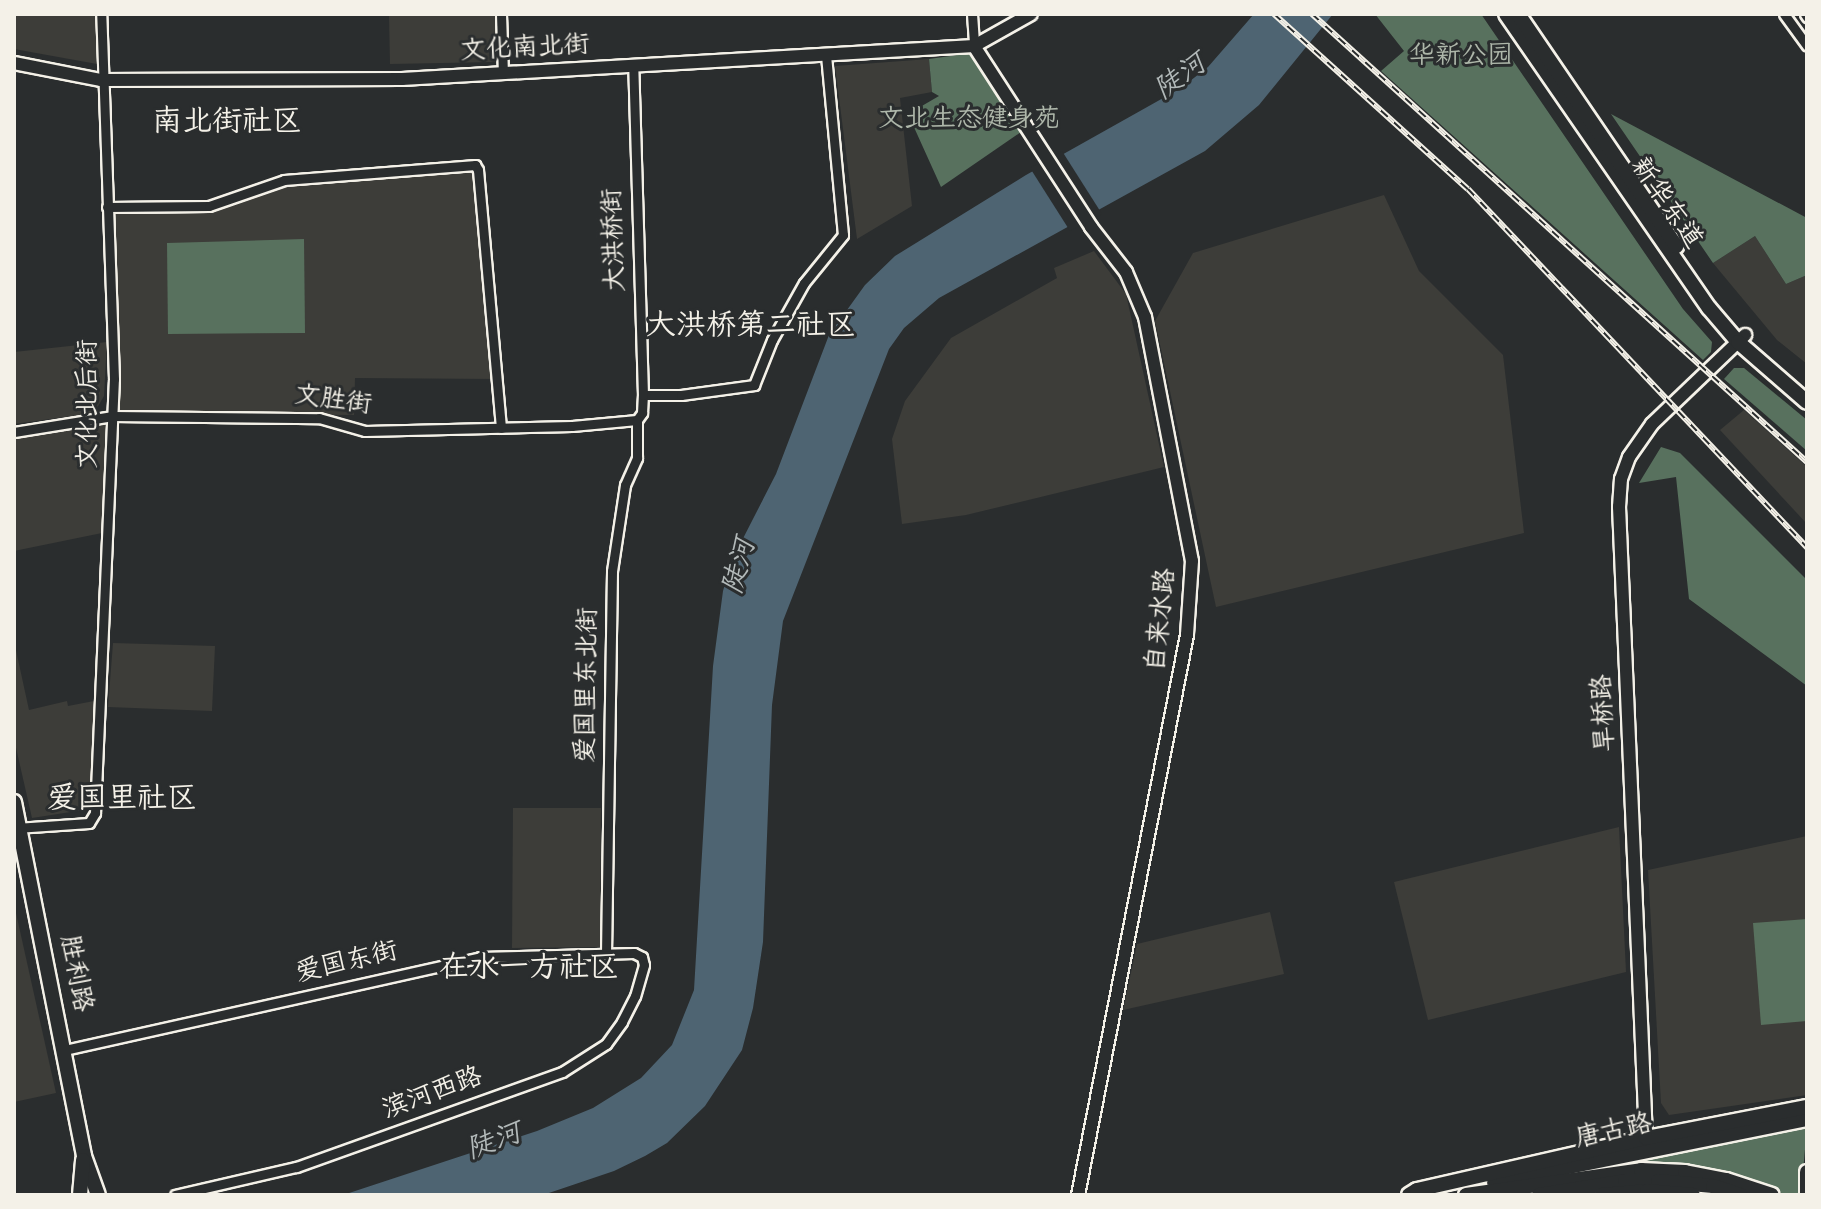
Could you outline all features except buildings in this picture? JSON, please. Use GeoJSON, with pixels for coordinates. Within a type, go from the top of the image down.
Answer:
{"type":"FeatureCollection","features":[{"type":"Feature","properties":{"kind":"main road","name":"新华东道"},"geometry":{"type":"LineString","coordinates":[[1506,14],[1709,308],[1807,402]]}},
{"type":"Feature","properties":{"kind":"main road","name":"新华东道"},"geometry":{"type":"LineString","coordinates":[[1518,14],[1742,338],[1807,391]]}},
{"type":"Feature","properties":{"kind":"main road","name":"胜利路"},"geometry":{"type":"LineString","coordinates":[[14,802],[84,1156],[97,1193]]}},
{"type":"Feature","properties":{"kind":"main road"},"geometry":{"type":"LineString","coordinates":[[1409,1195],[1417,1190],[1646,1138],[1807,1107]]}},
{"type":"Feature","properties":{"kind":"main road","name":"唐古路"},"geometry":{"type":"LineString","coordinates":[[1431,1195],[1497,1187],[1807,1119]]}},
{"type":"Feature","properties":{"kind":"main road","name":"胜利路"},"geometry":{"type":"LineString","coordinates":[[75,1194],[84,1156]]}},
{"type":"Feature","properties":{"kind":"main road"},"geometry":{"type":"LineString","coordinates":[[1466,1195],[1497,1187],[1641,1170],[1685,1172],[1726,1180],[1772,1195]]}},
{"type":"Feature","properties":{"kind":"main road"},"geometry":{"type":"LineString","coordinates":[[1807,1172],[1807,1195]]}},
{"type":"Feature","properties":{"kind":"main road","name":"唐古路"},"geometry":{"type":"LineString","coordinates":[[1539,1195],[1625,1181],[1713,1186],[1740,1195]]}},
{"type":"Feature","properties":{"kind":"main road"},"geometry":{"type":"LineString","coordinates":[[1602,1195],[1647,1191],[1693,1195]]}},
{"type":"Feature","properties":{"kind":"street","name":"文化北后街"},"geometry":{"type":"LineString","coordinates":[[17,828],[89,823],[95,813],[113,416],[101,14]]}},
{"type":"Feature","properties":{"kind":"street"},"geometry":{"type":"LineString","coordinates":[[501,14],[503,74]]}},
{"type":"Feature","properties":{"kind":"street"},"geometry":{"type":"LineString","coordinates":[[972,14],[974,46]]}},
{"type":"Feature","properties":{"kind":"street","name":"文化南北街"},"geometry":{"type":"LineString","coordinates":[[14,63],[101,80],[402,79],[974,46],[1031,14]]}},
{"type":"Feature","properties":{"kind":"street"},"geometry":{"type":"LineString","coordinates":[[1784,14],[1807,46]]}},
{"type":"Feature","properties":{"kind":"street","name":"自来水路"},"geometry":{"type":"LineString","coordinates":[[974,46],[1091,227],[1126,272],[1145,317],[1186,523],[1191,598],[1149,844],[1078,1195]]}},
{"type":"Feature","properties":{"kind":"street"},"geometry":{"type":"LineString","coordinates":[[643,395],[694,393],[754,385],[772,340],[804,283],[843,235],[826,55]]}},
{"type":"Feature","properties":{"kind":"street","name":"大洪桥街"},"geometry":{"type":"LineString","coordinates":[[633,66],[643,395],[640,416]]}},
{"type":"Feature","properties":{"kind":"street"},"geometry":{"type":"LineString","coordinates":[[107,207],[209,206],[284,180],[475,165],[478,170],[501,428]]}},
{"type":"Feature","properties":{"kind":"street","name":"旱桥路"},"geometry":{"type":"LineString","coordinates":[[1646,1138],[1619,507],[1621,479],[1629,457],[1652,424],[1742,338]]}},
{"type":"Feature","properties":{"kind":"street","name":"文胜街"},"geometry":{"type":"LineString","coordinates":[[14,432],[113,416],[319,418],[365,431],[501,428],[640,416]]}},
{"type":"Feature","properties":{"kind":"street","name":"爱国里东北街"},"geometry":{"type":"LineString","coordinates":[[606,954],[612,571],[625,485],[637,458],[640,416]]}},
{"type":"Feature","properties":{"kind":"street","name":"爱国东街"},"geometry":{"type":"LineString","coordinates":[[65,1050],[480,957],[634,953],[642,957]]}},
{"type":"Feature","properties":{"kind":"street","name":"滨河西路"},"geometry":{"type":"LineString","coordinates":[[175,1195],[296,1167],[562,1072],[606,1044],[622,1022],[635,996],[644,965],[642,957]]}},
{"type":"Feature","properties":{"kind":"street"},"geometry":{"type":"LineString","coordinates":[[75,1194],[97,1193]]}},
{"type":"Feature","properties":{"kind":"shaded area"},"geometry":{"type":"Polygon","coordinates":[[[14,14],[97,15],[97,64],[14,49],[14,14]]]}},
{"type":"Feature","properties":{"kind":"shaded area"},"geometry":{"type":"Polygon","coordinates":[[[389,14],[497,14],[495,62],[390,64],[389,14]]]}},
{"type":"Feature","properties":{"kind":"shaded area"},"geometry":{"type":"Polygon","coordinates":[[[929,59],[932,92],[900,98],[912,206],[857,239],[835,66],[929,59]]]}},
{"type":"Feature","properties":{"kind":"shaded area"},"geometry":{"type":"Polygon","coordinates":[[[480,161],[498,379],[355,378],[354,415],[120,413],[113,210],[208,204],[304,173],[480,161]]]}},
{"type":"Feature","properties":{"kind":"shaded area"},"geometry":{"type":"Polygon","coordinates":[[[1384,195],[1419,271],[1503,355],[1524,533],[1216,607],[1155,321],[1193,253],[1384,195]]]}},
{"type":"Feature","properties":{"kind":"shaded area"},"geometry":{"type":"Polygon","coordinates":[[[1755,236],[1786,284],[1807,275],[1807,364],[1777,340],[1713,263],[1755,236]]]}},
{"type":"Feature","properties":{"kind":"shaded area"},"geometry":{"type":"Polygon","coordinates":[[[1094,251],[1126,294],[1164,467],[966,515],[902,524],[892,439],[905,401],[951,338],[1057,278],[1054,268],[1094,251]]]}},
{"type":"Feature","properties":{"kind":"shaded area"},"geometry":{"type":"Polygon","coordinates":[[[107,342],[104,396],[94,413],[14,424],[14,352],[107,342]]]}},
{"type":"Feature","properties":{"kind":"shaded area"},"geometry":{"type":"Polygon","coordinates":[[[1744,410],[1807,467],[1807,524],[1720,430],[1744,410]]]}},
{"type":"Feature","properties":{"kind":"shaded area"},"geometry":{"type":"Polygon","coordinates":[[[101,423],[107,425],[102,533],[14,551],[14,439],[101,423]]]}},
{"type":"Feature","properties":{"kind":"shaded area"},"geometry":{"type":"Polygon","coordinates":[[[14,641],[29,710],[67,701],[68,706],[94,701],[90,809],[32,818],[14,739],[14,641]]]}},
{"type":"Feature","properties":{"kind":"shaded area"},"geometry":{"type":"Polygon","coordinates":[[[113,643],[215,646],[212,711],[108,707],[113,643]]]}},
{"type":"Feature","properties":{"kind":"shaded area"},"geometry":{"type":"Polygon","coordinates":[[[513,808],[601,808],[600,947],[512,948],[513,808]]]}},
{"type":"Feature","properties":{"kind":"shaded area"},"geometry":{"type":"Polygon","coordinates":[[[1619,827],[1626,972],[1428,1020],[1394,882],[1619,827]]]}},
{"type":"Feature","properties":{"kind":"shaded area"},"geometry":{"type":"Polygon","coordinates":[[[1807,836],[1807,1095],[1669,1115],[1661,1103],[1648,870],[1807,836]]]}},
{"type":"Feature","properties":{"kind":"shaded area"},"geometry":{"type":"Polygon","coordinates":[[[14,904],[56,1093],[14,1102],[14,904]]]}},
{"type":"Feature","properties":{"kind":"shaded area"},"geometry":{"type":"Polygon","coordinates":[[[1270,912],[1284,974],[1123,1010],[1137,944],[1270,912]]]}},
{"type":"Feature","properties":{"kind":"green space","name":"华新公园"},"geometry":{"type":"Polygon","coordinates":[[[1375,14],[1481,14],[1683,309],[1712,342],[1711,352],[1703,360],[1381,71],[1404,51],[1375,14]]]}},
{"type":"Feature","properties":{"kind":"green space","name":"文北生态健身苑"},"geometry":{"type":"Polygon","coordinates":[[[972,53],[1024,130],[941,187],[908,114],[939,96],[932,92],[929,59],[972,53]]]}},
{"type":"Feature","properties":{"kind":"green space"},"geometry":{"type":"Polygon","coordinates":[[[1611,114],[1807,218],[1807,275],[1786,284],[1755,236],[1713,263],[1611,114]]]}},
{"type":"Feature","properties":{"kind":"green space"},"geometry":{"type":"Polygon","coordinates":[[[304,239],[305,333],[168,334],[167,243],[304,239]]]}},
{"type":"Feature","properties":{"kind":"green space"},"geometry":{"type":"Polygon","coordinates":[[[1734,368],[1744,368],[1807,420],[1807,451],[1724,379],[1734,368]]]}},
{"type":"Feature","properties":{"kind":"green space"},"geometry":{"type":"Polygon","coordinates":[[[1661,447],[1680,453],[1807,580],[1807,686],[1689,599],[1676,477],[1639,483],[1661,447]]]}},
{"type":"Feature","properties":{"kind":"green space"},"geometry":{"type":"Polygon","coordinates":[[[1807,919],[1807,1021],[1761,1025],[1753,923],[1807,919]]]}},
{"type":"Feature","properties":{"kind":"green space"},"geometry":{"type":"Polygon","coordinates":[[[1807,1126],[1801,1195],[1787,1195],[1721,1171],[1679,1163],[1611,1165],[1807,1126]]]}},
{"type":"Feature","properties":{"kind":"water","name":"陡河"},"geometry":{"type":"Polygon","coordinates":[[[1254,14],[1333,14],[1259,105],[1205,151],[939,298],[904,328],[889,349],[783,621],[772,705],[763,942],[753,1008],[742,1050],[705,1106],[667,1143],[645,1156],[614,1171],[543,1195],[343,1195],[537,1131],[593,1108],[641,1078],[672,1045],[694,990],[713,666],[723,591],[732,560],[776,474],[829,335],[865,285],[895,256],[1026,175],[1181,88],[1208,67],[1254,14]]]}},
{"type":"Feature","properties":{"kind":"pier"},"geometry":{"type":"Polygon","coordinates":[[[1062,151],[1102,214],[1070,231],[1030,168],[1062,151]]]}},
{"type":"Feature","properties":{"kind":"railway"},"geometry":{"type":"LineString","coordinates":[[1274,14],[1468,189],[1807,548]]}},
{"type":"Feature","properties":{"kind":"railway"},"geometry":{"type":"LineString","coordinates":[[1312,14],[1807,462]]}},
{"type":"Feature","properties":{"kind":"district","name":"南北街社区"},"geometry":{"type":"Point","coordinates":[227,125]}},
{"type":"Feature","properties":{"kind":"district","name":"大洪桥第二社区"},"geometry":{"type":"Point","coordinates":[751,329]}},
{"type":"Feature","properties":{"kind":"district","name":"爱国里社区"},"geometry":{"type":"Point","coordinates":[122,802]}},
{"type":"Feature","properties":{"kind":"district","name":"在水一方社区"},"geometry":{"type":"Point","coordinates":[529,971]}}]}
